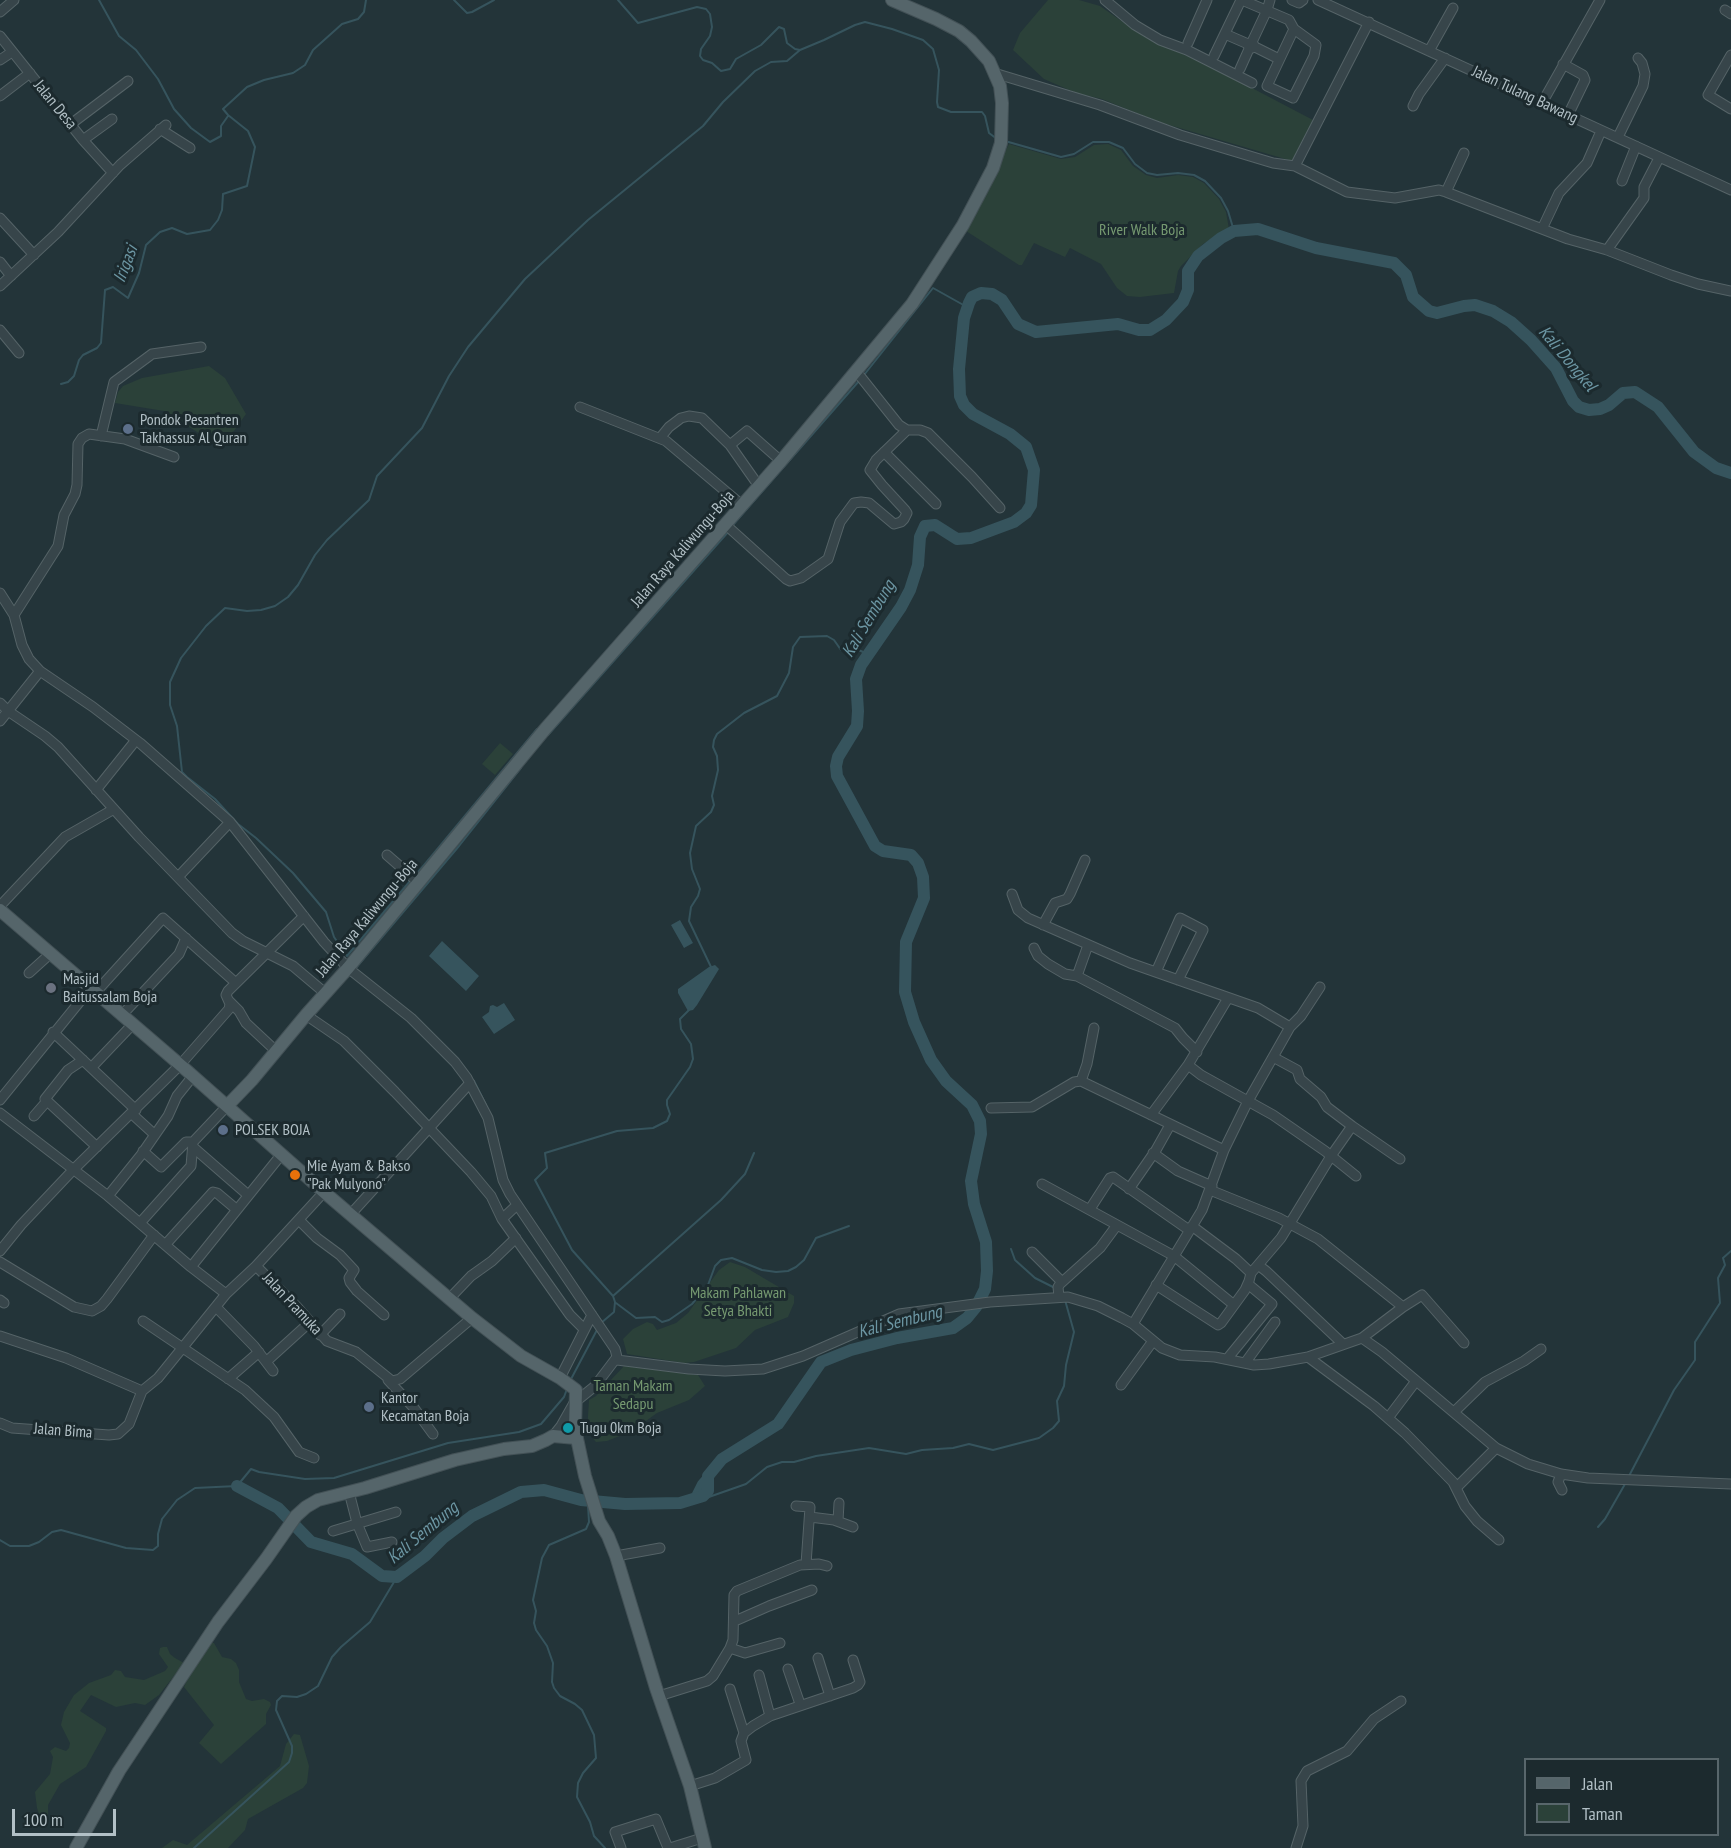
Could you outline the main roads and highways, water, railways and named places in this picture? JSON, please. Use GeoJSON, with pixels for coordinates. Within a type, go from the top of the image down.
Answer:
{"type":"FeatureCollection","features":[{"type":"Feature","properties":{"kind":"main road","name":"Jalan Raya Kaliwungu-Boja"},"geometry":{"type":"LineString","coordinates":[[227,1106],[348,968],[546,728],[729,528],[741,504],[780,459],[860,377],[912,304],[963,225],[993,168],[1002,139],[1002,104],[999,86],[989,61],[959,31],[892,0]]}},
{"type":"Feature","properties":{"kind":"main road"},"geometry":{"type":"LineString","coordinates":[[0,908],[92,991],[472,1318],[521,1356],[576,1390],[574,1403],[576,1438],[690,1786],[703,1843]]}},
{"type":"Feature","properties":{"kind":"main road"},"geometry":{"type":"LineString","coordinates":[[76,1848],[113,1780],[144,1733],[218,1622],[296,1516],[318,1500],[455,1460],[504,1449],[531,1446],[552,1436],[576,1438]]}},
{"type":"Feature","properties":{"kind":"water"},"geometry":{"type":"Polygon","coordinates":[[[680,920],[693,943],[684,948],[671,925],[680,920]]]}},
{"type":"Feature","properties":{"kind":"water"},"geometry":{"type":"Polygon","coordinates":[[[442,941],[479,976],[466,991],[429,956],[442,941]]]}},
{"type":"Feature","properties":{"kind":"water"},"geometry":{"type":"Polygon","coordinates":[[[715,965],[719,969],[697,1005],[693,1010],[688,1011],[678,989],[715,965]]]}},
{"type":"Feature","properties":{"kind":"water"},"geometry":{"type":"Polygon","coordinates":[[[504,1003],[515,1020],[494,1034],[482,1017],[489,1012],[490,1006],[497,1007],[504,1003]]]}},
{"type":"Feature","properties":{"kind":"waterway","name":"Irigasi"},"geometry":{"type":"LineString","coordinates":[[99,0],[119,36],[136,50],[158,79],[174,109],[191,128],[210,142],[221,136],[221,126],[228,116]]}},
{"type":"Feature","properties":{"kind":"waterway","name":"Irigasi"},"geometry":{"type":"LineString","coordinates":[[61,384],[68,382],[74,376],[83,355],[97,348],[101,343],[105,290],[113,287],[128,298],[139,273],[146,245],[160,232],[172,228],[187,234],[210,230],[222,210],[223,194],[247,186],[255,147],[248,131],[223,109],[247,87],[293,73],[305,65],[313,50],[342,24],[358,19],[364,12],[366,0]]}},
{"type":"Feature","properties":{"kind":"waterway"},"geometry":{"type":"LineString","coordinates":[[454,0],[467,13],[494,0]]}},
{"type":"Feature","properties":{"kind":"waterway"},"geometry":{"type":"LineString","coordinates":[[618,0],[638,23],[697,7],[706,9],[710,14],[712,27],[700,56],[721,71],[730,69],[736,59],[761,45],[779,27],[784,29],[787,43],[800,50]]}},
{"type":"Feature","properties":{"kind":"waterway"},"geometry":{"type":"LineString","coordinates":[[411,880],[347,956],[334,937],[326,912],[293,873],[238,824],[215,799],[182,772],[177,726],[170,705],[170,682],[181,658],[206,626],[225,608],[261,610],[275,606],[288,597],[327,540],[369,500],[377,476],[422,428],[449,376],[468,347],[525,279],[588,220],[703,126],[723,102],[755,71],[771,62],[787,61],[800,50],[855,25],[865,22],[892,29],[923,40],[933,49],[939,70],[938,107],[951,112],[982,112],[989,133],[997,139]]}},
{"type":"Feature","properties":{"kind":"waterway"},"geometry":{"type":"LineString","coordinates":[[1005,141],[1061,157],[1074,154],[1093,142],[1109,142],[1123,148],[1135,164],[1147,173],[1194,175],[1205,181],[1221,198],[1234,231]]}},
{"type":"Feature","properties":{"kind":"waterway","name":"Kali Sembung"},"geometry":{"type":"LineString","coordinates":[[237,1486],[278,1508],[311,1542],[352,1554],[382,1576],[397,1577],[472,1516],[521,1492],[544,1490],[581,1500],[625,1504],[680,1503],[703,1496],[708,1491],[708,1476],[722,1459],[778,1424],[821,1362],[851,1350],[897,1338],[953,1328],[967,1318],[976,1307],[985,1289],[987,1271],[986,1242],[974,1204],[971,1181],[981,1134],[980,1121],[972,1105],[946,1081],[931,1060],[914,1022],[905,992],[906,942],[924,898],[923,877],[918,863],[911,855],[883,851],[875,846],[837,776],[836,766],[838,757],[857,726],[856,679],[861,665],[910,590],[918,565],[920,537],[925,526],[935,525],[957,539],[971,538],[1014,522],[1026,513],[1031,505],[1034,470],[1026,447],[1010,434],[973,414],[964,405],[960,396],[959,369],[964,318],[972,297],[981,293],[992,294],[1002,300],[1018,324],[1036,332],[1118,324],[1139,330],[1150,330],[1166,320],[1183,302],[1188,290],[1188,271],[1198,256],[1234,231],[1258,229],[1316,248],[1394,263],[1406,275],[1413,297],[1429,311],[1437,313],[1475,305],[1493,311],[1511,322],[1531,340],[1556,368],[1573,401],[1579,407],[1589,410],[1600,409],[1609,405],[1623,393],[1635,392],[1658,407],[1694,452],[1716,468],[1731,473]]}},
{"type":"Feature","properties":{"kind":"waterway"},"geometry":{"type":"LineString","coordinates":[[864,375],[933,288],[967,307]]}},
{"type":"Feature","properties":{"kind":"waterway"},"geometry":{"type":"LineString","coordinates":[[732,526],[859,381]]}},
{"type":"Feature","properties":{"kind":"waterway"},"geometry":{"type":"LineString","coordinates":[[548,735],[729,531]]}},
{"type":"Feature","properties":{"kind":"waterway"},"geometry":{"type":"LineString","coordinates":[[711,967],[689,921],[691,907],[700,889],[692,869],[690,853],[696,826],[711,812],[714,805],[712,796],[718,770],[717,756],[713,747],[717,734],[744,713],[777,696],[789,673],[793,647],[800,637],[827,636],[834,640],[841,650],[856,649],[868,654]]}},
{"type":"Feature","properties":{"kind":"waterway"},"geometry":{"type":"LineString","coordinates":[[415,876],[537,729]]}},
{"type":"Feature","properties":{"kind":"waterway"},"geometry":{"type":"LineString","coordinates":[[355,969],[459,846],[521,768]]}},
{"type":"Feature","properties":{"kind":"waterway"},"geometry":{"type":"LineString","coordinates":[[601,1323],[614,1312],[613,1296],[572,1250],[535,1180],[547,1168],[545,1153],[617,1131],[653,1128],[667,1121],[670,1114],[667,1100],[693,1059],[691,1044],[681,1029],[680,1019],[689,1010]]}},
{"type":"Feature","properties":{"kind":"waterway"},"geometry":{"type":"LineString","coordinates":[[474,1081],[486,1105]]}},
{"type":"Feature","properties":{"kind":"waterway"},"geometry":{"type":"LineString","coordinates":[[613,1296],[721,1200],[745,1174],[754,1153]]}},
{"type":"Feature","properties":{"kind":"waterway"},"geometry":{"type":"LineString","coordinates":[[616,1303],[636,1318],[655,1317],[662,1322],[669,1320],[692,1304],[708,1285],[715,1266],[721,1260],[732,1258],[762,1270],[788,1271],[804,1260],[816,1238],[849,1226]]}},
{"type":"Feature","properties":{"kind":"waterway"},"geometry":{"type":"LineString","coordinates":[[1011,1249],[1015,1260],[1035,1278],[1055,1288]]}},
{"type":"Feature","properties":{"kind":"waterway"},"geometry":{"type":"LineString","coordinates":[[1629,1476],[1674,1390],[1695,1360],[1695,1342],[1720,1303],[1718,1278],[1725,1265],[1723,1258],[1731,1251]]}},
{"type":"Feature","properties":{"kind":"waterway"},"geometry":{"type":"LineString","coordinates":[[703,1496],[706,1498],[746,1484],[767,1467],[816,1456],[869,1448],[906,1454],[969,1444],[993,1450],[1039,1438],[1059,1421],[1057,1401],[1064,1386],[1066,1365],[1074,1332],[1065,1300]]}},
{"type":"Feature","properties":{"kind":"waterway"},"geometry":{"type":"LineString","coordinates":[[570,1381],[598,1328]]}},
{"type":"Feature","properties":{"kind":"waterway"},"geometry":{"type":"LineString","coordinates":[[0,1540],[10,1546],[29,1546],[52,1532],[61,1530],[126,1548],[153,1550],[158,1546],[162,1519],[177,1500],[195,1488],[237,1486],[251,1469],[305,1479],[334,1478],[448,1443],[519,1432],[541,1424],[564,1397],[567,1389]]}},
{"type":"Feature","properties":{"kind":"waterway","name":"Kali Sembung"},"geometry":{"type":"LineString","coordinates":[[694,1498],[708,1476]]}},
{"type":"Feature","properties":{"kind":"waterway"},"geometry":{"type":"LineString","coordinates":[[1598,1527],[1625,1484]]}},
{"type":"Feature","properties":{"kind":"waterway"},"geometry":{"type":"LineString","coordinates":[[588,1505],[589,1522],[586,1529],[549,1545],[542,1558],[533,1600],[536,1611],[534,1623],[547,1646],[553,1663],[554,1688],[560,1696],[582,1710],[594,1735],[596,1758],[578,1783],[577,1797],[590,1822],[594,1836],[605,1848]]}},
{"type":"Feature","properties":{"kind":"waterway","name":"Kali Sembung"},"geometry":{"type":"LineString","coordinates":[[194,1848],[289,1762],[292,1746],[276,1710],[277,1701],[282,1696],[297,1697],[306,1694],[318,1686],[332,1657],[370,1622],[397,1577]]}},
{"type":"Feature","properties":{"kind":"place","name":"Pondok Pesantren Takhassus Al Quran"},"geometry":{"type":"Point","coordinates":[128,429]}},
{"type":"Feature","properties":{"kind":"place","name":"Masjid Baitussalam Boja"},"geometry":{"type":"Point","coordinates":[51,988]}},
{"type":"Feature","properties":{"kind":"place","name":"POLSEK BOJA"},"geometry":{"type":"Point","coordinates":[223,1130]}},
{"type":"Feature","properties":{"kind":"place","name":"Mie Ayam & Bakso \"Pak Mulyono\""},"geometry":{"type":"Point","coordinates":[295,1175]}},
{"type":"Feature","properties":{"kind":"place","name":"Kantor Kecamatan Boja"},"geometry":{"type":"Point","coordinates":[369,1407]}},
{"type":"Feature","properties":{"kind":"place","name":"Tugu 0km Boja"},"geometry":{"type":"Point","coordinates":[568,1428]}},
{"type":"Feature","properties":{"kind":"park label","name":"River Walk Boja"},"geometry":{"type":"Point","coordinates":[1142,230]}},
{"type":"Feature","properties":{"kind":"park label","name":"Makam Pahlawan Setya Bhakti"},"geometry":{"type":"Point","coordinates":[738,1302]}},
{"type":"Feature","properties":{"kind":"park label","name":"Taman Makam Sedapu"},"geometry":{"type":"Point","coordinates":[633,1395]}},
{"type":"Feature","properties":{"kind":"water label","name":"Kali Dongkel"},"geometry":{"type":"Point","coordinates":[1567,359]}}]}
